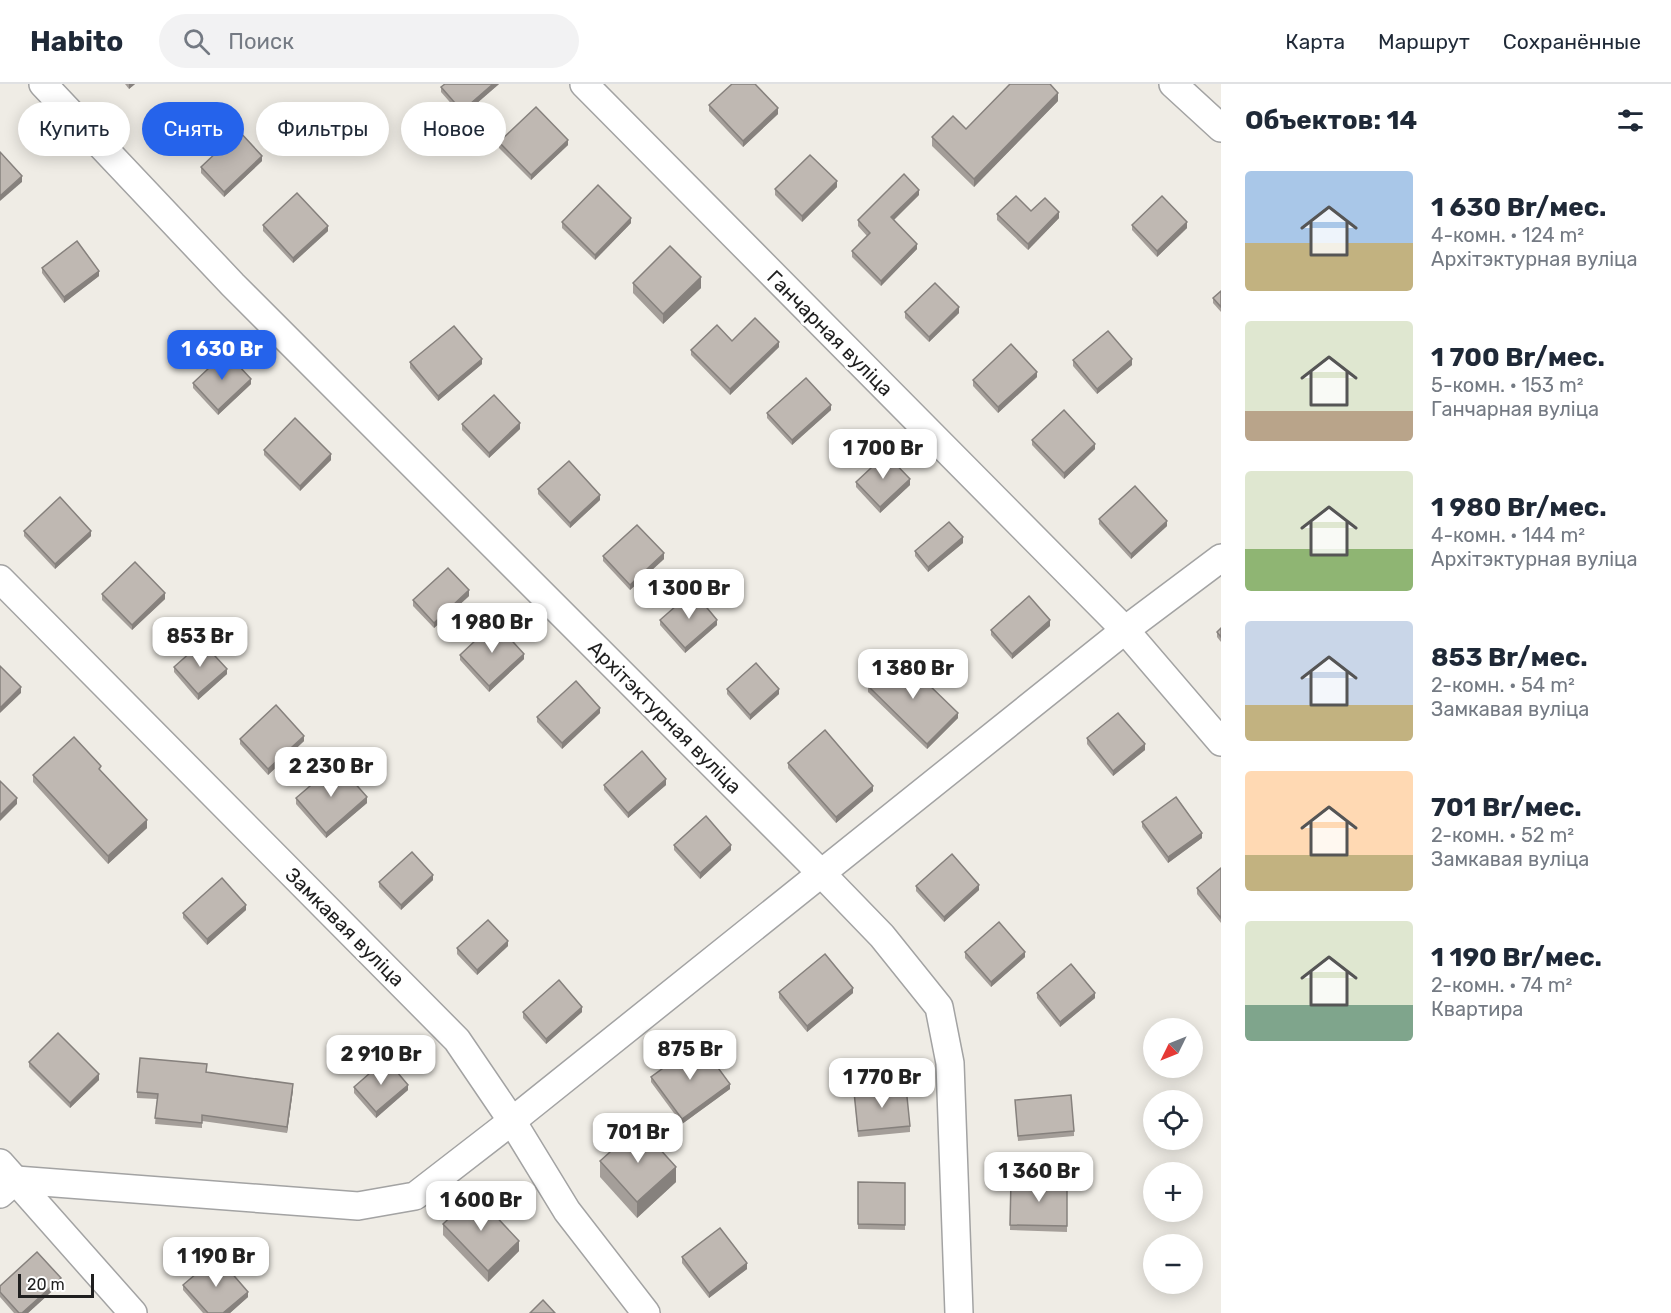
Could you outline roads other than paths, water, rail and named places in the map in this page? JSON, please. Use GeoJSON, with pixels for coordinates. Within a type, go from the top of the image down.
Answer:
{"type":"FeatureCollection","features":[{"type":"Feature","properties":{"kind":"street","name":"Архітэктурная вуліца"},"geometry":{"type":"LineString","coordinates":[[44,84],[233,285],[822,874],[882,936],[939,1007],[950,1064],[959,1313]]}},
{"type":"Feature","properties":{"kind":"street","name":"Ганчарная вуліца"},"geometry":{"type":"LineString","coordinates":[[584,84],[1125,630],[1221,742]]}},
{"type":"Feature","properties":{"kind":"street"},"geometry":{"type":"LineString","coordinates":[[1173,84],[1221,128]]}},
{"type":"Feature","properties":{"kind":"street"},"geometry":{"type":"LineString","coordinates":[[5,1179],[358,1206],[414,1196],[512,1121],[1125,630],[1221,558]]}},
{"type":"Feature","properties":{"kind":"street","name":"Замкавая вуліца"},"geometry":{"type":"LineString","coordinates":[[0,579],[457,1040],[512,1121],[567,1211],[645,1313]]}},
{"type":"Feature","properties":{"kind":"street"},"geometry":{"type":"LineString","coordinates":[[5,1179],[133,1313]]}}]}
